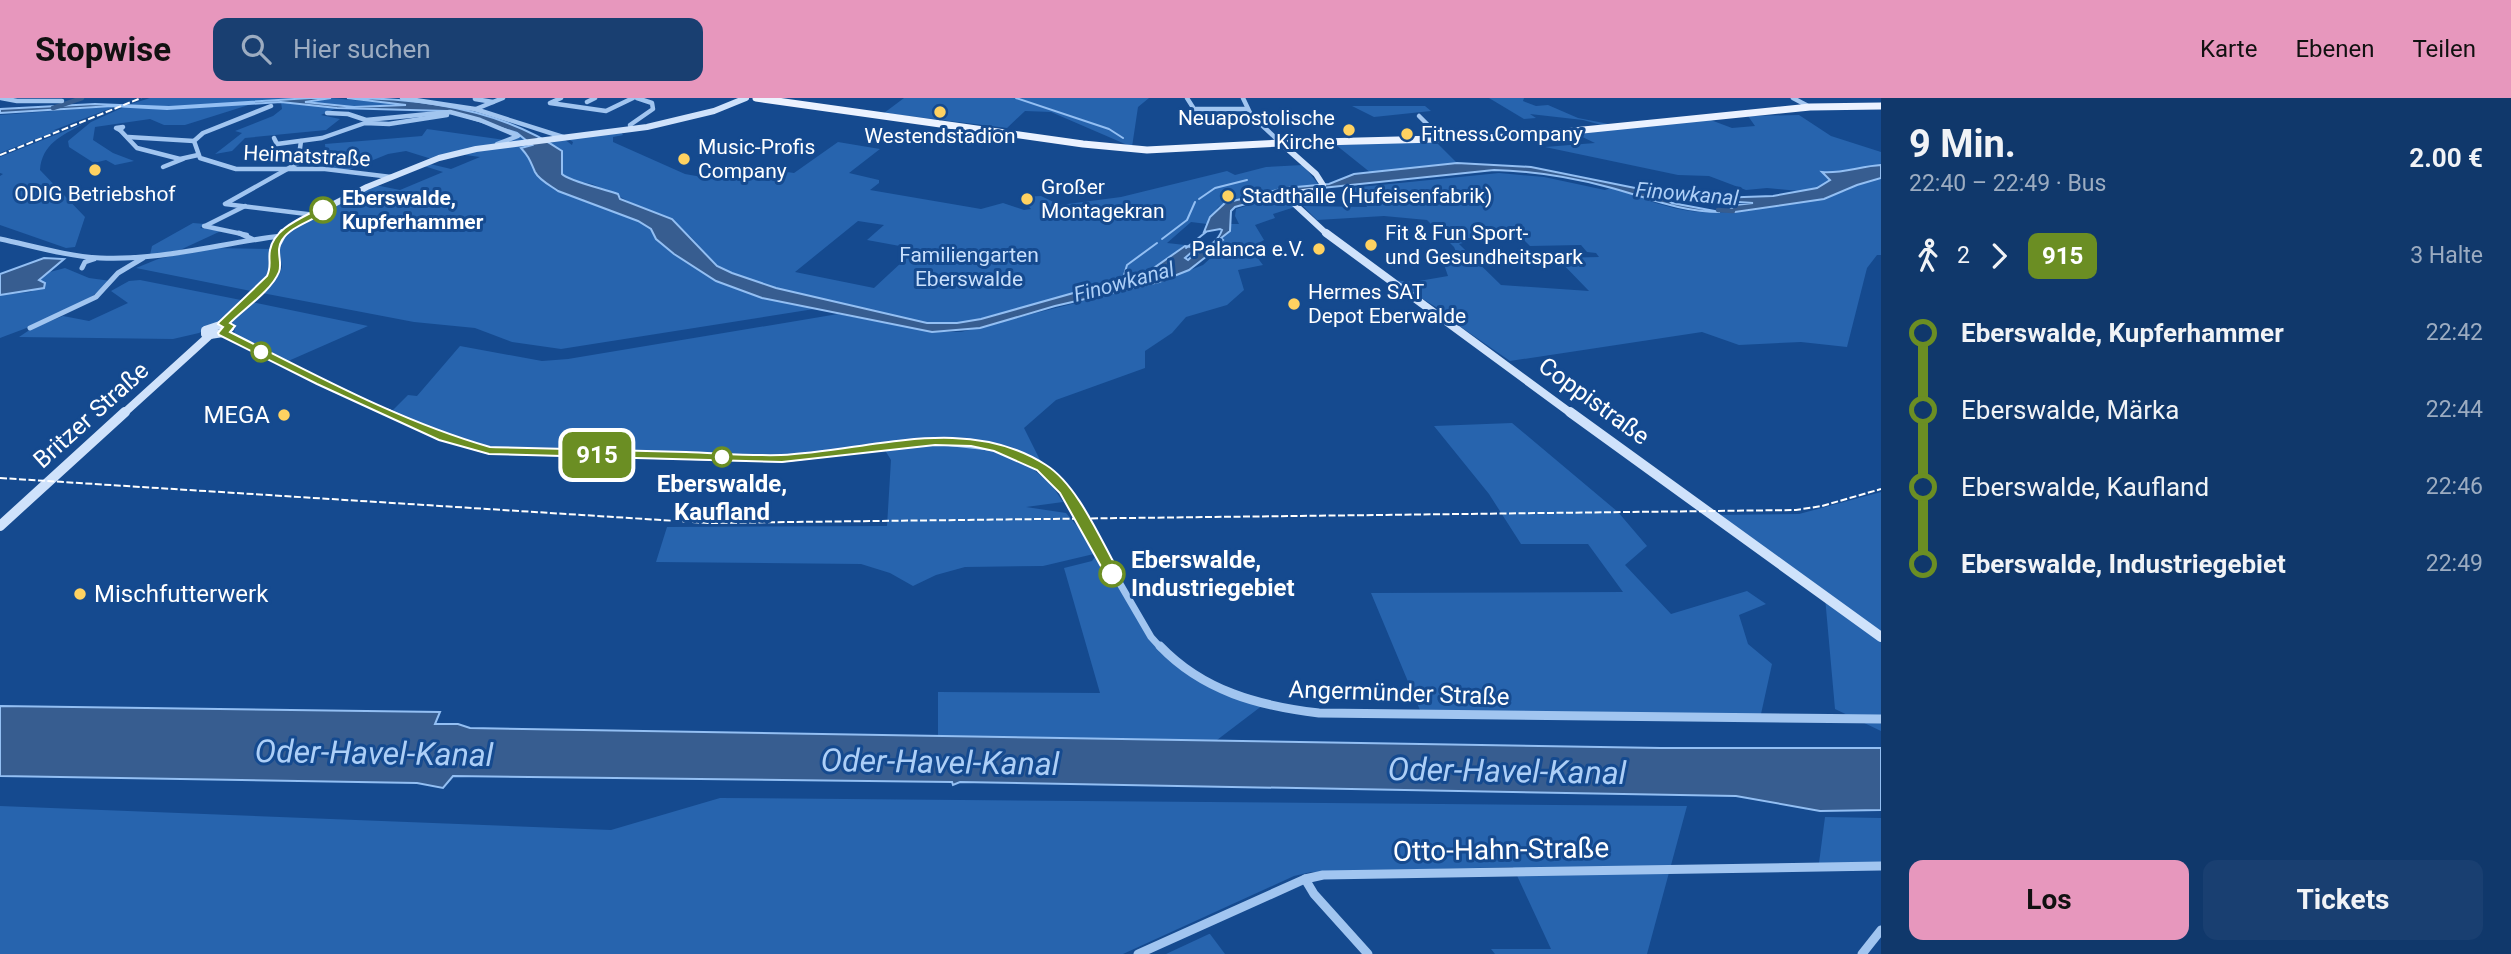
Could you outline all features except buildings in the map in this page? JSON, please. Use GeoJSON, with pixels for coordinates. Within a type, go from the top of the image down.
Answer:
{"type":"FeatureCollection","features":[{"type":"Feature","properties":{"kind":"main road"},"geometry":{"type":"LineString","coordinates":[[223,328],[272,278],[276,268],[274,249],[281,236],[315,215],[391,177],[467,151],[678,122],[733,100],[746,98]]}},
{"type":"Feature","properties":{"kind":"main road"},"geometry":{"type":"LineString","coordinates":[[755,98],[1132,149],[1531,136],[1810,107],[1881,106]]}},
{"type":"Feature","properties":{"kind":"main road","name":"Coppistraße"},"geometry":{"type":"LineString","coordinates":[[1281,143],[1316,174],[1322,186],[1289,195],[1289,199],[1335,242],[1881,637]]}},
{"type":"Feature","properties":{"kind":"main road","name":"Britzer Straße"},"geometry":{"type":"LineString","coordinates":[[0,526],[210,335],[223,328]]}},
{"type":"Feature","properties":{"kind":"street"},"geometry":{"type":"LineString","coordinates":[[1,98],[17,101],[62,101]]}},
{"type":"Feature","properties":{"kind":"street"},"geometry":{"type":"LineString","coordinates":[[402,98],[475,109],[563,138]]}},
{"type":"Feature","properties":{"kind":"street"},"geometry":{"type":"LineString","coordinates":[[477,98],[475,99],[493,102]]}},
{"type":"Feature","properties":{"kind":"street"},"geometry":{"type":"LineString","coordinates":[[475,109],[503,98]]}},
{"type":"Feature","properties":{"kind":"street"},"geometry":{"type":"LineString","coordinates":[[561,98],[550,103],[606,111],[635,98],[652,103],[653,109],[630,125],[631,129]]}},
{"type":"Feature","properties":{"kind":"street"},"geometry":{"type":"LineString","coordinates":[[587,102],[595,98]]}},
{"type":"Feature","properties":{"kind":"street"},"geometry":{"type":"LineString","coordinates":[[1187,98],[1195,109],[1247,109]]}},
{"type":"Feature","properties":{"kind":"street"},"geometry":{"type":"LineString","coordinates":[[1243,98],[1247,109],[1281,143]]}},
{"type":"Feature","properties":{"kind":"street"},"geometry":{"type":"LineString","coordinates":[[1793,98],[1810,107]]}},
{"type":"Feature","properties":{"kind":"street","name":"Heimatstraße"},"geometry":{"type":"LineString","coordinates":[[194,141],[212,128],[259,113],[271,106]]}},
{"type":"Feature","properties":{"kind":"street"},"geometry":{"type":"LineString","coordinates":[[274,138],[277,144],[300,145],[365,121],[436,111],[453,113],[518,136],[502,143],[473,147],[467,151]]}},
{"type":"Feature","properties":{"kind":"street"},"geometry":{"type":"LineString","coordinates":[[327,113],[348,114],[351,118],[365,121]]}},
{"type":"Feature","properties":{"kind":"street"},"geometry":{"type":"LineString","coordinates":[[1419,117],[1443,140]]}},
{"type":"Feature","properties":{"kind":"street"},"geometry":{"type":"LineString","coordinates":[[120,130],[137,148],[184,159]]}},
{"type":"Feature","properties":{"kind":"street"},"geometry":{"type":"LineString","coordinates":[[128,136],[194,141],[198,156],[163,167]]}},
{"type":"Feature","properties":{"kind":"street"},"geometry":{"type":"LineString","coordinates":[[300,145],[298,163],[225,204],[315,215]]}},
{"type":"Feature","properties":{"kind":"street","name":"Heimatstraße"},"geometry":{"type":"LineString","coordinates":[[198,156],[236,169],[325,169],[391,177]]}},
{"type":"Feature","properties":{"kind":"street"},"geometry":{"type":"LineString","coordinates":[[245,206],[204,226],[243,234],[252,239]]}},
{"type":"Feature","properties":{"kind":"street"},"geometry":{"type":"LineString","coordinates":[[0,239],[98,257],[146,256],[281,236]]}},
{"type":"Feature","properties":{"kind":"street"},"geometry":{"type":"LineString","coordinates":[[30,328],[63,315],[96,297],[118,273],[146,256]]}},
{"type":"Feature","properties":{"kind":"street"},"geometry":{"type":"LineString","coordinates":[[82,268],[85,262],[98,257]]}},
{"type":"Feature","properties":{"kind":"street","name":"Angermünder Straße"},"geometry":{"type":"LineString","coordinates":[[223,328],[321,382],[444,438],[489,451],[782,458],[838,454],[915,442],[951,441],[1006,451],[1041,467],[1066,491],[1100,553],[1164,652],[1185,670],[1212,687],[1273,708],[1319,713],[1411,715],[1881,719]]}},
{"type":"Feature","properties":{"kind":"street","name":"Otto-Hahn-Straße"},"geometry":{"type":"LineString","coordinates":[[1138,954],[1305,879],[1336,875],[1881,866]]}},
{"type":"Feature","properties":{"kind":"street"},"geometry":{"type":"LineString","coordinates":[[1305,879],[1314,894],[1368,954]]}},
{"type":"Feature","properties":{"kind":"street"},"geometry":{"type":"LineString","coordinates":[[1861,954],[1881,930]]}},
{"type":"Feature","properties":{"kind":"green space"},"geometry":{"type":"Polygon","coordinates":[[[150,98],[310,98],[169,107],[128,105],[150,98]]]}},
{"type":"Feature","properties":{"kind":"green space"},"geometry":{"type":"Polygon","coordinates":[[[331,98],[407,105],[371,109],[305,102],[331,98]]]}},
{"type":"Feature","properties":{"kind":"green space"},"geometry":{"type":"Polygon","coordinates":[[[904,98],[1149,98],[1138,107],[1132,147],[1051,112],[1025,111],[1007,128],[884,113],[904,98]]]}},
{"type":"Feature","properties":{"kind":"green space"},"geometry":{"type":"Polygon","coordinates":[[[1489,98],[1524,98],[1523,101],[1536,106],[1548,105],[1578,118],[1614,125],[1605,126],[1583,120],[1530,114],[1536,118],[1524,119],[1489,98]]]}},
{"type":"Feature","properties":{"kind":"green space"},"geometry":{"type":"Polygon","coordinates":[[[281,102],[337,108],[321,115],[340,119],[326,130],[245,138],[232,151],[215,154],[242,133],[235,131],[273,116],[282,109],[281,102]]]}},
{"type":"Feature","properties":{"kind":"green space"},"geometry":{"type":"Polygon","coordinates":[[[255,103],[185,125],[164,125],[150,119],[95,127],[93,140],[113,153],[134,161],[115,165],[106,160],[94,163],[69,147],[68,141],[91,122],[124,107],[167,109],[255,103]]]}},
{"type":"Feature","properties":{"kind":"green space"},"geometry":{"type":"Polygon","coordinates":[[[117,106],[54,130],[59,130],[0,153],[0,115],[117,106]]]}},
{"type":"Feature","properties":{"kind":"green space"},"geometry":{"type":"Polygon","coordinates":[[[1352,106],[1425,106],[1431,111],[1374,117],[1352,106]]]}},
{"type":"Feature","properties":{"kind":"green space"},"geometry":{"type":"Polygon","coordinates":[[[1799,115],[1831,136],[1881,152],[1881,165],[1834,173],[1828,183],[1817,188],[1799,191],[1767,188],[1746,190],[1709,176],[1678,175],[1545,147],[1595,143],[1572,132],[1708,119],[1732,128],[1755,126],[1748,116],[1799,115]]]}},
{"type":"Feature","properties":{"kind":"green space"},"geometry":{"type":"Polygon","coordinates":[[[83,124],[60,137],[49,147],[44,154],[40,170],[85,217],[75,247],[66,248],[0,225],[0,176],[3,174],[0,173],[0,157],[83,124]]]}},
{"type":"Feature","properties":{"kind":"green space"},"geometry":{"type":"Polygon","coordinates":[[[427,129],[505,140],[520,135],[529,141],[435,160],[406,151],[388,154],[346,171],[325,169],[339,157],[326,157],[325,144],[422,136],[427,129]]]}},
{"type":"Feature","properties":{"kind":"green space","name":"Familiengarten Eberswalde"},"geometry":{"type":"Polygon","coordinates":[[[621,132],[623,135],[613,137],[613,142],[685,174],[713,179],[731,167],[745,166],[794,173],[838,142],[880,149],[849,173],[879,180],[870,190],[981,209],[1003,203],[1024,210],[1031,209],[1020,197],[1041,196],[1060,205],[1121,197],[1227,171],[1235,175],[1266,167],[1303,165],[1319,185],[1285,188],[1225,203],[1218,207],[1207,224],[1191,222],[1167,243],[1185,245],[1148,272],[981,319],[957,323],[927,323],[776,288],[717,266],[690,236],[617,195],[592,184],[567,179],[562,174],[563,160],[547,141],[564,139],[572,145],[573,142],[568,139],[621,132]],[[858,221],[795,272],[874,288],[916,249],[867,240],[884,225],[858,221]]]}},
{"type":"Feature","properties":{"kind":"green space"},"geometry":{"type":"Polygon","coordinates":[[[1435,141],[1457,163],[1371,173],[1336,145],[1435,141]]]}},
{"type":"Feature","properties":{"kind":"green space"},"geometry":{"type":"Polygon","coordinates":[[[531,143],[532,145],[521,148],[558,191],[638,221],[651,229],[656,239],[674,254],[709,277],[762,298],[814,309],[561,349],[512,342],[475,328],[414,322],[262,293],[280,273],[282,267],[279,250],[284,238],[293,229],[375,185],[400,190],[443,172],[424,166],[430,164],[451,169],[480,157],[458,154],[531,143]]]}},
{"type":"Feature","properties":{"kind":"green space"},"geometry":{"type":"Polygon","coordinates":[[[1499,173],[1544,177],[1605,190],[1611,188],[1684,210],[1725,212],[1806,200],[1846,191],[1881,178],[1881,255],[1877,255],[1867,268],[1847,347],[1801,342],[1739,345],[1702,332],[1510,361],[1445,316],[1444,312],[1392,280],[1413,282],[1448,276],[1441,256],[1457,254],[1454,247],[1427,220],[1384,216],[1317,220],[1303,206],[1367,207],[1362,196],[1350,188],[1499,173]],[[1459,238],[1463,243],[1459,244],[1501,285],[1589,291],[1557,258],[1599,257],[1596,253],[1587,252],[1581,245],[1530,246],[1522,238],[1459,238]]]}},
{"type":"Feature","properties":{"kind":"green space"},"geometry":{"type":"Polygon","coordinates":[[[1282,195],[1295,207],[1273,214],[1275,218],[1255,225],[1264,240],[1250,248],[1263,265],[1238,270],[1244,290],[1227,305],[1186,317],[1172,333],[1145,351],[1145,368],[1056,400],[1024,428],[1040,460],[1034,470],[1051,484],[1063,502],[1026,507],[1066,513],[1100,553],[1151,637],[1199,679],[1263,705],[1217,740],[938,736],[938,692],[1100,693],[1064,568],[1092,561],[1098,553],[1043,566],[965,567],[936,575],[913,586],[890,573],[861,564],[656,562],[667,527],[887,526],[891,460],[883,447],[782,459],[472,447],[391,412],[408,395],[417,396],[460,346],[542,361],[568,359],[838,314],[932,332],[961,332],[1159,282],[1203,265],[1216,253],[1211,250],[1227,234],[1229,224],[1239,224],[1235,216],[1236,209],[1282,195]]]}},
{"type":"Feature","properties":{"kind":"green space"},"geometry":{"type":"Polygon","coordinates":[[[193,223],[205,224],[200,228],[221,231],[180,250],[150,255],[152,246],[193,223]]]}},
{"type":"Feature","properties":{"kind":"green space"},"geometry":{"type":"Polygon","coordinates":[[[209,248],[272,249],[272,273],[256,292],[136,268],[158,259],[209,248]]]}},
{"type":"Feature","properties":{"kind":"green space"},"geometry":{"type":"Polygon","coordinates":[[[65,268],[89,278],[111,281],[73,308],[0,338],[0,295],[31,292],[46,273],[65,268]]]}},
{"type":"Feature","properties":{"kind":"green space"},"geometry":{"type":"Polygon","coordinates":[[[140,280],[246,301],[221,322],[199,333],[173,339],[19,337],[63,316],[89,321],[128,303],[111,291],[129,281],[140,280]]]}},
{"type":"Feature","properties":{"kind":"green space"},"geometry":{"type":"Polygon","coordinates":[[[252,302],[368,326],[286,362],[268,349],[262,349],[234,335],[235,326],[232,322],[252,302]]]}},
{"type":"Feature","properties":{"kind":"green space"},"geometry":{"type":"Polygon","coordinates":[[[1512,423],[1618,512],[1647,546],[1625,565],[1671,614],[1747,591],[1766,604],[1739,615],[1748,644],[1772,664],[1761,714],[1422,715],[1371,593],[1623,592],[1588,544],[1521,544],[1489,494],[1434,426],[1512,423]]]}},
{"type":"Feature","properties":{"kind":"green space"},"geometry":{"type":"Polygon","coordinates":[[[1881,492],[1881,731],[1835,709],[1825,597],[1714,515],[1799,514],[1881,492]]]}},
{"type":"Feature","properties":{"kind":"green space"},"geometry":{"type":"Polygon","coordinates":[[[720,798],[1687,806],[1647,954],[1495,954],[1491,949],[1551,949],[1513,867],[1311,872],[1294,876],[1123,954],[0,954],[0,806],[611,830],[720,798]]]}},
{"type":"Feature","properties":{"kind":"green space"},"geometry":{"type":"Polygon","coordinates":[[[1825,817],[1881,818],[1881,862],[1819,863],[1825,817]]]}},
{"type":"Feature","properties":{"kind":"green space"},"geometry":{"type":"Polygon","coordinates":[[[1209,934],[1225,954],[1166,954],[1209,934]]]}},
{"type":"Feature","properties":{"kind":"water","name":"Finowkanal"},"geometry":{"type":"Polygon","coordinates":[[[331,98],[305,102],[354,107],[406,105],[347,98],[402,100],[459,109],[513,125],[562,151],[562,174],[566,177],[618,194],[620,199],[672,219],[717,266],[776,288],[927,323],[957,323],[981,319],[1148,272],[1185,246],[1191,247],[1193,251],[1185,258],[1188,260],[1219,236],[1222,230],[1220,229],[1204,232],[1210,217],[1225,203],[1285,188],[1329,184],[1354,174],[1457,163],[1531,167],[1655,192],[1715,198],[1773,196],[1817,188],[1830,180],[1822,172],[1881,165],[1881,178],[1824,199],[1735,212],[1731,209],[1735,205],[1753,203],[1663,197],[1672,203],[1720,212],[1705,211],[1663,203],[1580,180],[1494,170],[1293,191],[1235,207],[1231,211],[1230,231],[1205,254],[1207,256],[1189,270],[1159,282],[1055,306],[980,328],[932,332],[762,298],[716,281],[674,254],[656,239],[651,229],[638,221],[558,191],[545,183],[521,148],[532,145],[517,133],[447,111],[337,108],[281,102],[167,109],[112,106],[0,113],[0,109],[95,104],[169,107],[331,98]]]}},
{"type":"Feature","properties":{"kind":"water"},"geometry":{"type":"Polygon","coordinates":[[[44,258],[64,259],[39,280],[45,283],[44,288],[0,295],[0,274],[44,258]]]}},
{"type":"Feature","properties":{"kind":"water","name":"Oder-Havel-Kanal"},"geometry":{"type":"Polygon","coordinates":[[[0,706],[440,712],[435,724],[458,724],[470,728],[1661,748],[1881,748],[1881,810],[1820,811],[1736,796],[453,776],[443,788],[417,783],[0,776],[0,706]]]}},
{"type":"Feature","properties":{"kind":"waterway"},"geometry":{"type":"LineString","coordinates":[[53,108],[82,98]]}},
{"type":"Feature","properties":{"kind":"waterway"},"geometry":{"type":"LineString","coordinates":[[1016,98],[1109,129],[1123,138]]}},
{"type":"Feature","properties":{"kind":"waterway"},"geometry":{"type":"LineString","coordinates":[[1199,199],[1215,188],[1247,180]]}},
{"type":"Feature","properties":{"kind":"waterway"},"geometry":{"type":"LineString","coordinates":[[1162,239],[1187,220],[1195,202]]}},
{"type":"Feature","properties":{"kind":"waterway","name":"Finowkanal"},"geometry":{"type":"LineString","coordinates":[[1718,210],[1733,211]]}},
{"type":"Feature","properties":{"kind":"waterway"},"geometry":{"type":"LineString","coordinates":[[1186,248],[1206,232]]}},
{"type":"Feature","properties":{"kind":"waterway","name":"Finowkanal"},"geometry":{"type":"LineString","coordinates":[[1122,282],[1127,265],[1157,243]]}},
{"type":"Feature","properties":{"kind":"railway"},"geometry":{"type":"LineString","coordinates":[[0,155],[141,98]]}},
{"type":"Feature","properties":{"kind":"railway"},"geometry":{"type":"LineString","coordinates":[[0,478],[708,523],[1796,510],[1822,506],[1881,489]]}},
{"type":"Feature","properties":{"kind":"bus line","name":"915"},"geometry":{"type":"LineString","coordinates":[[323,210],[294,225],[278,239],[274,249],[276,268],[272,278],[223,324],[230,326],[229,330],[223,333],[321,382],[444,438],[489,451],[782,458],[838,454],[896,444],[935,441],[998,448],[1041,467],[1056,479],[1066,491],[1112,574]]}},
{"type":"Feature","properties":{"kind":"place","name":"Westendstadion"},"geometry":{"type":"Point","coordinates":[940,112]}},
{"type":"Feature","properties":{"kind":"place","name":"Neuapostolische Kirche"},"geometry":{"type":"Point","coordinates":[1349,130]}},
{"type":"Feature","properties":{"kind":"place","name":"Fitness Company"},"geometry":{"type":"Point","coordinates":[1407,134]}},
{"type":"Feature","properties":{"kind":"place","name":"Music-Profis Company"},"geometry":{"type":"Point","coordinates":[684,159]}},
{"type":"Feature","properties":{"kind":"place","name":"ODIG Betriebshof"},"geometry":{"type":"Point","coordinates":[95,170]}},
{"type":"Feature","properties":{"kind":"place","name":"Stadthalle (Hufeisenfabrik)"},"geometry":{"type":"Point","coordinates":[1228,196]}},
{"type":"Feature","properties":{"kind":"place","name":"Großer Montagekran"},"geometry":{"type":"Point","coordinates":[1027,199]}},
{"type":"Feature","properties":{"kind":"place","name":"Eberswalde, Kupferhammer"},"geometry":{"type":"Point","coordinates":[323,210]}},
{"type":"Feature","properties":{"kind":"place","name":"Fit & Fun Sport- und Gesundheitspark"},"geometry":{"type":"Point","coordinates":[1371,245]}},
{"type":"Feature","properties":{"kind":"place","name":"Palanca e.V."},"geometry":{"type":"Point","coordinates":[1319,249]}},
{"type":"Feature","properties":{"kind":"place","name":"Hermes SAT Depot Eberwalde"},"geometry":{"type":"Point","coordinates":[1294,304]}},
{"type":"Feature","properties":{"kind":"place","name":"MEGA"},"geometry":{"type":"Point","coordinates":[284,415]}},
{"type":"Feature","properties":{"kind":"place","name":"Eberswalde, Kaufland"},"geometry":{"type":"Point","coordinates":[722,457]}},
{"type":"Feature","properties":{"kind":"place","name":"Eberswalde, Industriegebiet"},"geometry":{"type":"Point","coordinates":[1112,574]}},
{"type":"Feature","properties":{"kind":"place","name":"Mischfutterwerk"},"geometry":{"type":"Point","coordinates":[80,594]}}]}
